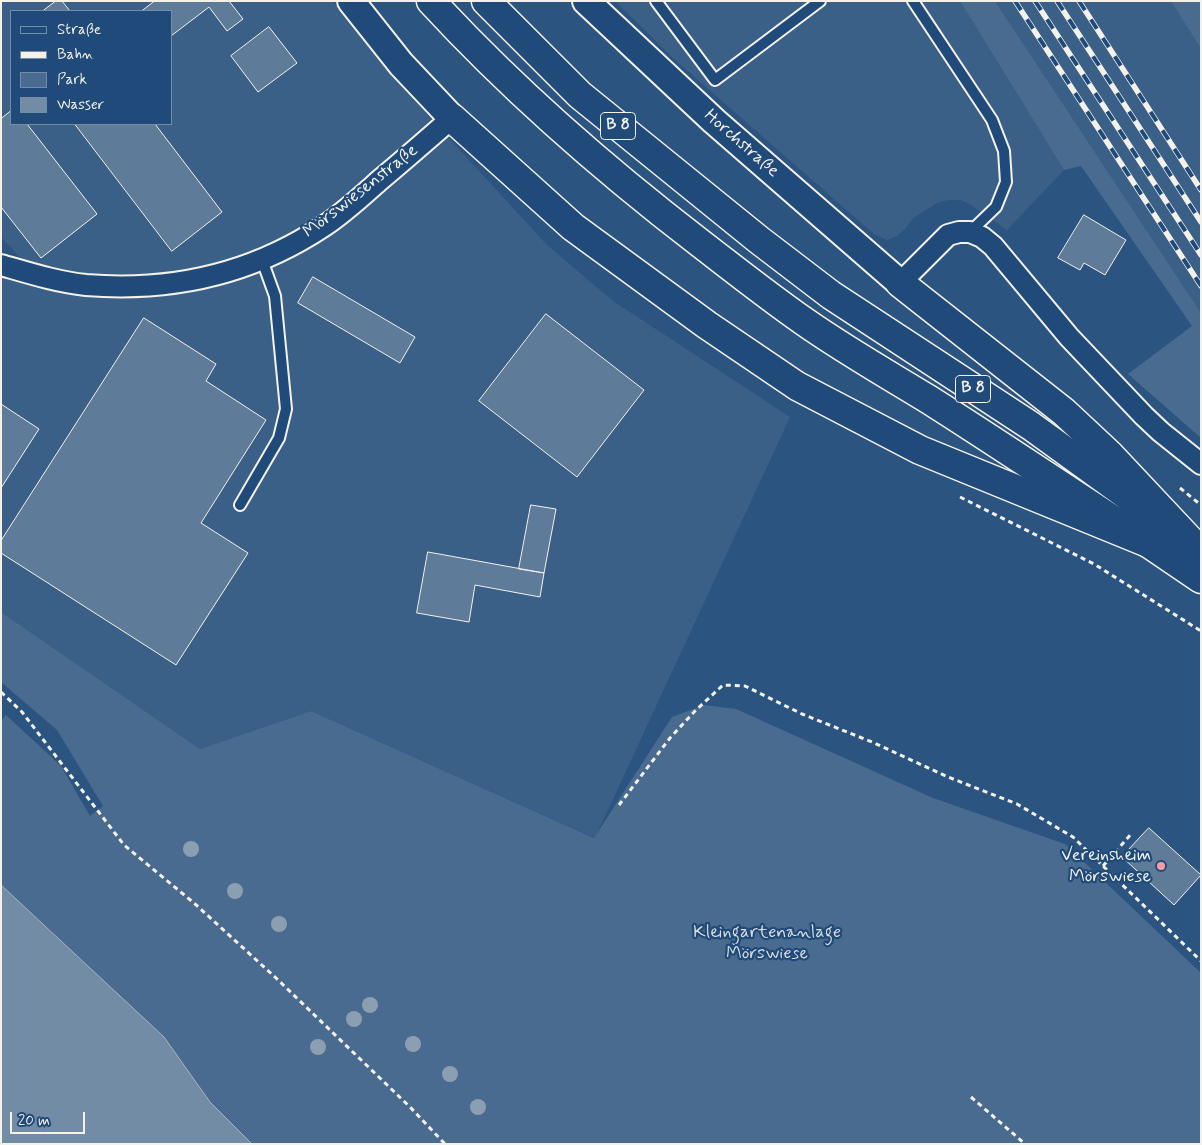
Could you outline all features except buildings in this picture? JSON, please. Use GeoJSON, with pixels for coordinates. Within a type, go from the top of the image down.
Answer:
{"type":"FeatureCollection","features":[{"type":"Feature","properties":{"kind":"main road","name":"B 8"},"geometry":{"type":"LineString","coordinates":[[431,1],[463,36],[563,131],[644,200],[737,272],[843,348],[928,399],[1201,579]]}},
{"type":"Feature","properties":{"kind":"main road","name":"B 8"},"geometry":{"type":"LineString","coordinates":[[486,1],[580,95],[759,240],[831,295],[1031,426],[1194,546]]}},
{"type":"Feature","properties":{"kind":"main road"},"geometry":{"type":"LineString","coordinates":[[452,118],[573,227],[707,325],[797,386],[920,450],[1148,543]]}},
{"type":"Feature","properties":{"kind":"main road"},"geometry":{"type":"LineString","coordinates":[[900,283],[1064,412],[1110,455],[1194,546]]}},
{"type":"Feature","properties":{"kind":"street"},"geometry":{"type":"LineString","coordinates":[[351,1],[401,64],[452,118]]}},
{"type":"Feature","properties":{"kind":"street","name":"Horchstraße"},"geometry":{"type":"LineString","coordinates":[[586,1],[714,121],[900,283]]}},
{"type":"Feature","properties":{"kind":"street","name":"Mörswiesenstraße"},"geometry":{"type":"LineString","coordinates":[[1,265],[42,277],[85,284],[134,287],[192,281],[226,273],[262,260],[296,244],[326,225],[452,118]]}},
{"type":"Feature","properties":{"kind":"street"},"geometry":{"type":"LineString","coordinates":[[900,283],[948,235],[970,232],[982,237],[993,246],[1069,337],[1144,416],[1201,464]]}},
{"type":"Feature","properties":{"kind":"lane"},"geometry":{"type":"LineString","coordinates":[[656,1],[715,80],[820,1]]}},
{"type":"Feature","properties":{"kind":"lane"},"geometry":{"type":"LineString","coordinates":[[913,1],[992,120],[1004,150],[1006,182],[996,206],[970,232]]}},
{"type":"Feature","properties":{"kind":"lane"},"geometry":{"type":"LineString","coordinates":[[240,505],[280,438],[286,409],[275,296],[262,260]]}},
{"type":"Feature","properties":{"kind":"path"},"geometry":{"type":"LineString","coordinates":[[619,805],[670,738],[695,711],[723,686],[746,686],[802,714],[872,742],[948,777],[1017,804],[1073,836],[1201,961]]}},
{"type":"Feature","properties":{"kind":"path"},"geometry":{"type":"LineString","coordinates":[[1,692],[22,712],[124,846],[194,903],[276,978],[446,1144]]}},
{"type":"Feature","properties":{"kind":"path"},"geometry":{"type":"LineString","coordinates":[[1103,866],[1131,834]]}},
{"type":"Feature","properties":{"kind":"path"},"geometry":{"type":"LineString","coordinates":[[971,1097],[1025,1144]]}},
{"type":"Feature","properties":{"kind":"shaded area"},"geometry":{"type":"Polygon","coordinates":[[[1,1],[333,1],[401,86],[547,245],[613,301],[790,417],[595,838],[311,711],[200,749],[1,612],[1,270],[36,275],[1,237],[1,1]]]}},
{"type":"Feature","properties":{"kind":"shaded area"},"geometry":{"type":"Polygon","coordinates":[[[615,1],[960,1],[1064,170],[1007,230],[971,205],[961,200],[949,200],[939,202],[913,218],[897,236],[887,240],[874,234],[674,59],[615,1]]]}},
{"type":"Feature","properties":{"kind":"shaded area"},"geometry":{"type":"Polygon","coordinates":[[[995,1],[1171,1],[1201,49],[1201,313],[995,1]]]}},
{"type":"Feature","properties":{"kind":"green space"},"geometry":{"type":"Polygon","coordinates":[[[960,1],[995,1],[1201,313],[1201,438],[1128,374],[1192,326],[1081,166],[1064,170],[960,1]]]}},
{"type":"Feature","properties":{"kind":"green space"},"geometry":{"type":"Polygon","coordinates":[[[1171,1],[1201,1],[1201,49],[1171,1]]]}},
{"type":"Feature","properties":{"kind":"green space","name":"Kleingartenanlage Mörswiese"},"geometry":{"type":"Polygon","coordinates":[[[1,612],[200,749],[311,711],[594,838],[672,717],[704,705],[736,709],[933,798],[1065,844],[1201,973],[1201,1144],[252,1144],[210,1102],[164,1037],[1,885],[1,721],[6,715],[61,766],[90,816],[103,806],[57,730],[1,682],[1,612]]]}},
{"type":"Feature","properties":{"kind":"water"},"geometry":{"type":"Polygon","coordinates":[[[1,885],[164,1037],[210,1102],[252,1144],[1,1144],[1,885]]]}},
{"type":"Feature","properties":{"kind":"railway"},"geometry":{"type":"LineString","coordinates":[[1015,1],[1201,286]]}},
{"type":"Feature","properties":{"kind":"railway"},"geometry":{"type":"LineString","coordinates":[[1035,1],[1201,255]]}},
{"type":"Feature","properties":{"kind":"railway"},"geometry":{"type":"LineString","coordinates":[[1057,1],[1201,222]]}},
{"type":"Feature","properties":{"kind":"railway"},"geometry":{"type":"LineString","coordinates":[[1079,1],[1201,190]]}},
{"type":"Feature","properties":{"kind":"place","name":"Vereinsheim Mörswiese"},"geometry":{"type":"Point","coordinates":[1161,866]}}]}
